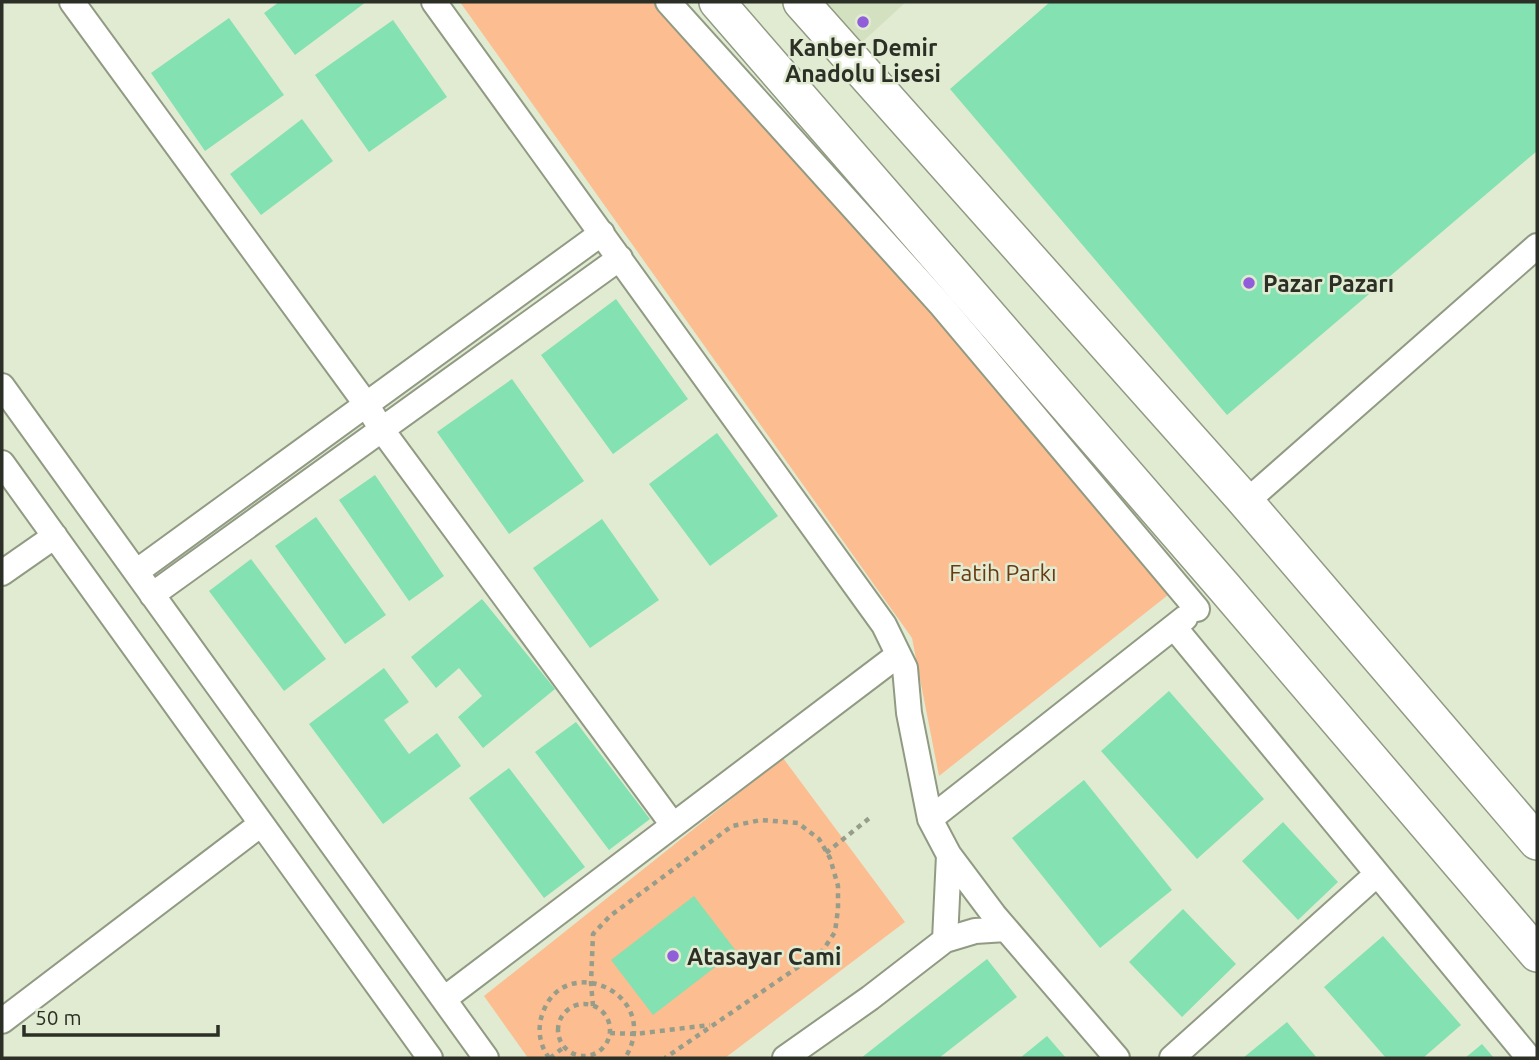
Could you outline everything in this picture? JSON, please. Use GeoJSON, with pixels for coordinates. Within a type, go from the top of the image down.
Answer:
{"type":"FeatureCollection","features":[{"type":"Feature","properties":{"kind":"main road"},"geometry":{"type":"LineString","coordinates":[[717,2],[1224,587],[1537,954]]}},
{"type":"Feature","properties":{"kind":"main road"},"geometry":{"type":"LineString","coordinates":[[801,2],[1246,502],[1537,842]]}},
{"type":"Feature","properties":{"kind":"street"},"geometry":{"type":"LineString","coordinates":[[72,2],[673,825]]}},
{"type":"Feature","properties":{"kind":"street"},"geometry":{"type":"LineString","coordinates":[[434,2],[884,625],[905,668],[909,713],[930,819],[949,855],[1006,929],[1117,1058]]}},
{"type":"Feature","properties":{"kind":"street"},"geometry":{"type":"LineString","coordinates":[[668,2],[942,306],[1197,608]]}},
{"type":"Feature","properties":{"kind":"street"},"geometry":{"type":"LineString","coordinates":[[136,572],[602,233]]}},
{"type":"Feature","properties":{"kind":"street"},"geometry":{"type":"LineString","coordinates":[[1246,502],[1537,246]]}},
{"type":"Feature","properties":{"kind":"street"},"geometry":{"type":"LineString","coordinates":[[152,595],[620,258]]}},
{"type":"Feature","properties":{"kind":"street"},"geometry":{"type":"LineString","coordinates":[[2,386],[486,1058]]}},
{"type":"Feature","properties":{"kind":"street"},"geometry":{"type":"LineString","coordinates":[[2,463],[430,1058]]}},
{"type":"Feature","properties":{"kind":"street"},"geometry":{"type":"LineString","coordinates":[[2,573],[55,536]]}},
{"type":"Feature","properties":{"kind":"street"},"geometry":{"type":"LineString","coordinates":[[930,819],[1224,587]]}},
{"type":"Feature","properties":{"kind":"street"},"geometry":{"type":"LineString","coordinates":[[1174,627],[1529,1058]]}},
{"type":"Feature","properties":{"kind":"street"},"geometry":{"type":"LineString","coordinates":[[444,999],[898,655]]}},
{"type":"Feature","properties":{"kind":"street"},"geometry":{"type":"LineString","coordinates":[[4,1014],[261,824]]}},
{"type":"Feature","properties":{"kind":"street"},"geometry":{"type":"LineString","coordinates":[[945,940],[949,855]]}},
{"type":"Feature","properties":{"kind":"street"},"geometry":{"type":"LineString","coordinates":[[1172,1058],[1377,874]]}},
{"type":"Feature","properties":{"kind":"street"},"geometry":{"type":"LineString","coordinates":[[800,1054],[945,940],[975,931],[1006,929]]}},
{"type":"Feature","properties":{"kind":"path"},"geometry":{"type":"LineString","coordinates":[[827,853],[872,816]]}},
{"type":"Feature","properties":{"kind":"path"},"geometry":{"type":"LineString","coordinates":[[593,1006],[593,934],[610,916],[732,826],[761,820],[798,823],[819,839],[827,853],[838,886],[835,932],[823,950],[665,1058]]}},
{"type":"Feature","properties":{"kind":"path"},"geometry":{"type":"LineString","coordinates":[[564,1047],[549,1058],[539,1037],[545,1006],[555,994],[569,986],[601,984],[615,992],[626,1003],[633,1018],[635,1034],[625,1058]]}},
{"type":"Feature","properties":{"kind":"path"},"geometry":{"type":"LineString","coordinates":[[576,1005],[593,1006],[606,1016],[610,1033],[603,1048],[596,1054],[579,1056],[564,1047],[558,1031],[563,1015],[576,1005]]}},
{"type":"Feature","properties":{"kind":"path"},"geometry":{"type":"LineString","coordinates":[[610,1033],[635,1034],[711,1025]]}},
{"type":"Feature","properties":{"kind":"shaded area","name":"Kanber Demir Anadolu Lisesi"},"geometry":{"type":"Polygon","coordinates":[[[824,2],[906,2],[861,43],[824,2]]]}},
{"type":"Feature","properties":{"kind":"green space","name":"Fatih Parkı"},"geometry":{"type":"Polygon","coordinates":[[[460,2],[654,2],[926,304],[1168,595],[939,776],[912,638],[460,2]]]}},
{"type":"Feature","properties":{"kind":"green space"},"geometry":{"type":"Polygon","coordinates":[[[783,758],[905,922],[725,1058],[528,1058],[484,996],[783,758]]]}},
{"type":"Feature","properties":{"kind":"building"},"geometry":{"type":"Polygon","coordinates":[[[279,2],[366,2],[295,55],[264,13],[279,2]]]}},
{"type":"Feature","properties":{"kind":"building","name":"Pazar Pazarı"},"geometry":{"type":"Polygon","coordinates":[[[1050,2],[1537,2],[1537,151],[1227,415],[950,89],[1050,2]]]}},
{"type":"Feature","properties":{"kind":"building"},"geometry":{"type":"Polygon","coordinates":[[[229,18],[284,95],[205,151],[151,73],[229,18]]]}},
{"type":"Feature","properties":{"kind":"building"},"geometry":{"type":"Polygon","coordinates":[[[393,20],[447,97],[369,152],[315,75],[393,20]]]}},
{"type":"Feature","properties":{"kind":"building"},"geometry":{"type":"Polygon","coordinates":[[[302,119],[333,161],[261,215],[230,174],[302,119]]]}},
{"type":"Feature","properties":{"kind":"building"},"geometry":{"type":"Polygon","coordinates":[[[616,299],[688,399],[613,454],[541,355],[616,299]]]}},
{"type":"Feature","properties":{"kind":"building"},"geometry":{"type":"Polygon","coordinates":[[[512,379],[584,481],[509,534],[437,432],[512,379]]]}},
{"type":"Feature","properties":{"kind":"building"},"geometry":{"type":"Polygon","coordinates":[[[717,433],[778,516],[710,566],[649,484],[717,433]]]}},
{"type":"Feature","properties":{"kind":"building"},"geometry":{"type":"Polygon","coordinates":[[[375,475],[444,576],[409,601],[339,500],[375,475]]]}},
{"type":"Feature","properties":{"kind":"building"},"geometry":{"type":"Polygon","coordinates":[[[316,517],[386,615],[345,644],[275,546],[316,517]]]}},
{"type":"Feature","properties":{"kind":"building"},"geometry":{"type":"Polygon","coordinates":[[[602,519],[659,600],[590,648],[533,568],[602,519]]]}},
{"type":"Feature","properties":{"kind":"building"},"geometry":{"type":"Polygon","coordinates":[[[251,559],[326,659],[284,691],[209,591],[251,559]]]}},
{"type":"Feature","properties":{"kind":"building"},"geometry":{"type":"Polygon","coordinates":[[[482,599],[555,689],[483,748],[458,717],[482,696],[459,668],[436,688],[411,657],[482,599]]]}},
{"type":"Feature","properties":{"kind":"building"},"geometry":{"type":"Polygon","coordinates":[[[384,668],[409,702],[384,720],[409,754],[437,733],[461,766],[383,824],[309,724],[384,668]]]}},
{"type":"Feature","properties":{"kind":"building"},"geometry":{"type":"Polygon","coordinates":[[[1169,691],[1264,799],[1197,859],[1101,751],[1169,691]]]}},
{"type":"Feature","properties":{"kind":"building"},"geometry":{"type":"Polygon","coordinates":[[[576,722],[650,819],[609,850],[535,752],[576,722]]]}},
{"type":"Feature","properties":{"kind":"building"},"geometry":{"type":"Polygon","coordinates":[[[509,768],[585,867],[544,898],[469,798],[509,768]]]}},
{"type":"Feature","properties":{"kind":"building"},"geometry":{"type":"Polygon","coordinates":[[[1084,780],[1172,890],[1100,948],[1012,838],[1084,780]]]}},
{"type":"Feature","properties":{"kind":"building"},"geometry":{"type":"Polygon","coordinates":[[[1283,822],[1338,882],[1298,920],[1242,861],[1283,822]]]}},
{"type":"Feature","properties":{"kind":"building","name":"Atasayar Cami"},"geometry":{"type":"Polygon","coordinates":[[[694,896],[736,951],[653,1015],[611,960],[694,896]]]}},
{"type":"Feature","properties":{"kind":"building"},"geometry":{"type":"Polygon","coordinates":[[[1183,909],[1236,964],[1182,1017],[1129,962],[1183,909]]]}},
{"type":"Feature","properties":{"kind":"building"},"geometry":{"type":"Polygon","coordinates":[[[1383,936],[1461,1025],[1423,1058],[1386,1058],[1324,987],[1383,936]]]}},
{"type":"Feature","properties":{"kind":"building"},"geometry":{"type":"Polygon","coordinates":[[[987,959],[1017,997],[939,1058],[861,1058],[987,959]]]}},
{"type":"Feature","properties":{"kind":"building"},"geometry":{"type":"Polygon","coordinates":[[[1287,1022],[1317,1058],[1243,1058],[1287,1022]]]}},
{"type":"Feature","properties":{"kind":"building"},"geometry":{"type":"Polygon","coordinates":[[[1047,1036],[1066,1058],[1020,1058],[1047,1036]]]}},
{"type":"Feature","properties":{"kind":"building"},"geometry":{"type":"Polygon","coordinates":[[[1482,1044],[1494,1058],[1465,1058],[1482,1044]]]}},
{"type":"Feature","properties":{"kind":"place","name":"Kanber Demir Anadolu Lisesi"},"geometry":{"type":"Point","coordinates":[863,22]}},
{"type":"Feature","properties":{"kind":"place","name":"Pazar Pazarı"},"geometry":{"type":"Point","coordinates":[1249,283]}},
{"type":"Feature","properties":{"kind":"place","name":"Atasayar Cami"},"geometry":{"type":"Point","coordinates":[673,956]}}]}
